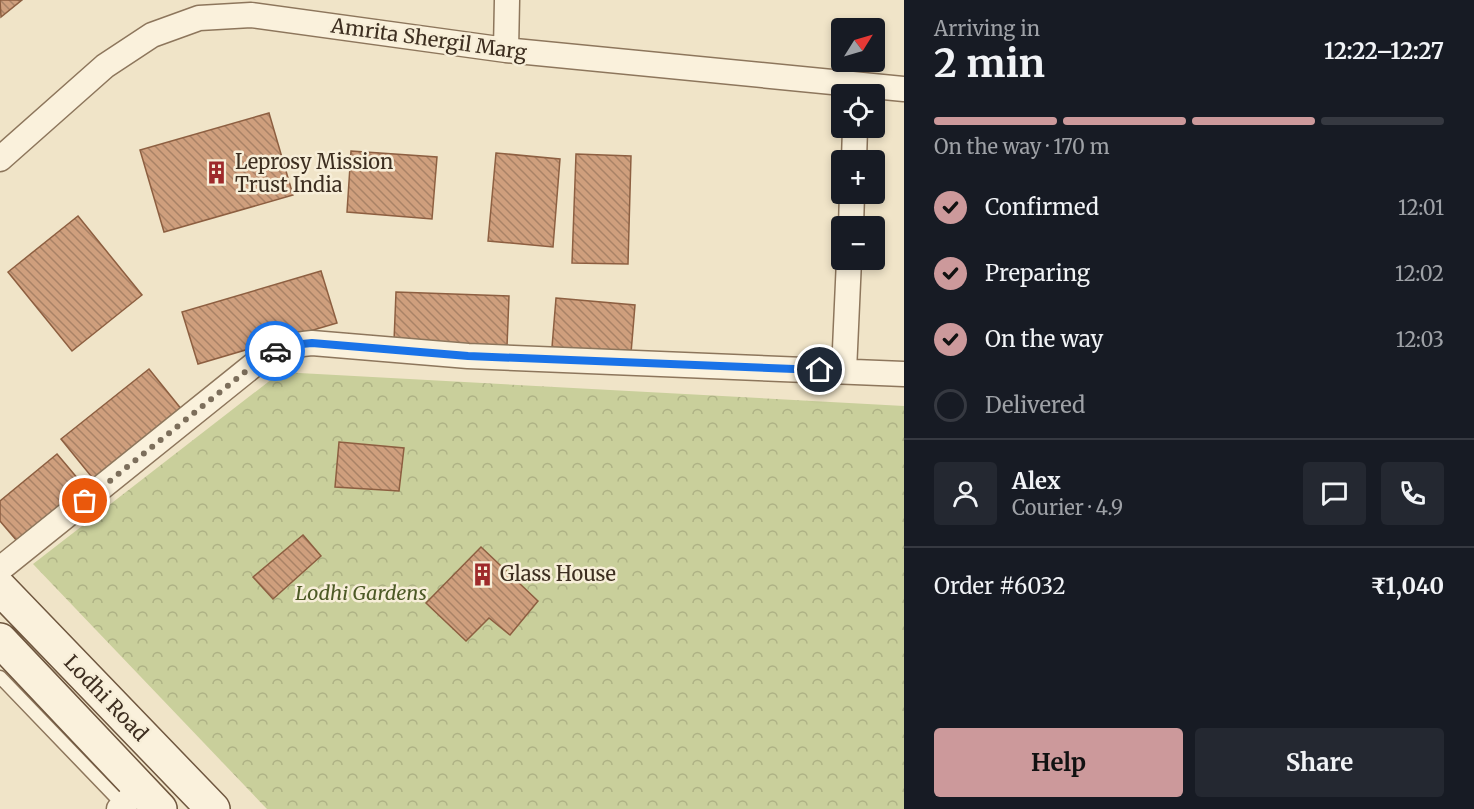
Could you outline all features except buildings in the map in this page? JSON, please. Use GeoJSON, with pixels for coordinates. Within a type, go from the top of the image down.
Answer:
{"type":"FeatureCollection","features":[{"type":"Feature","properties":{"kind":"main road","name":"Lodhi Road"},"geometry":{"type":"LineString","coordinates":[[0,588],[213,809]]}},
{"type":"Feature","properties":{"kind":"main road","name":"Lodhi Road"},"geometry":{"type":"LineString","coordinates":[[0,640],[134,804]]}},
{"type":"Feature","properties":{"kind":"street"},"geometry":{"type":"LineString","coordinates":[[506,50],[507,0]]}},
{"type":"Feature","properties":{"kind":"street","name":"Amrita Shergil Marg"},"geometry":{"type":"LineString","coordinates":[[0,159],[105,66],[152,35],[199,18],[252,15],[506,50],[831,87]]}},
{"type":"Feature","properties":{"kind":"street","name":"Amrita Shergil Marg"},"geometry":{"type":"LineString","coordinates":[[885,89],[904,89]]}},
{"type":"Feature","properties":{"kind":"street"},"geometry":{"type":"LineString","coordinates":[[844,371],[849,270]]}},
{"type":"Feature","properties":{"kind":"street"},"geometry":{"type":"LineString","coordinates":[[0,569],[256,363],[272,352],[292,345],[312,343],[468,356],[904,374]]}},
{"type":"Feature","properties":{"kind":"lane"},"geometry":{"type":"LineString","coordinates":[[0,677],[134,804]]}},
{"type":"Feature","properties":{"kind":"green space","name":"Lodhi Gardens"},"geometry":{"type":"Polygon","coordinates":[[[281,372],[904,406],[904,809],[267,809],[33,564],[281,372]]]}},
{"type":"Feature","properties":{"kind":"way so far"},"geometry":{"type":"LineString","coordinates":[[85,501],[256,363],[275,351]]}},
{"type":"Feature","properties":{"kind":"place","name":"Leprosy Mission Trust India"},"geometry":{"type":"Point","coordinates":[217,173]}},
{"type":"Feature","properties":{"kind":"place","name":"Glass House"},"geometry":{"type":"Point","coordinates":[482,574]}},
{"type":"Feature","properties":{"kind":"route"},"geometry":{"type":"LineString","coordinates":[[275,351],[292,345],[312,343],[468,356],[820,370]]}}]}
